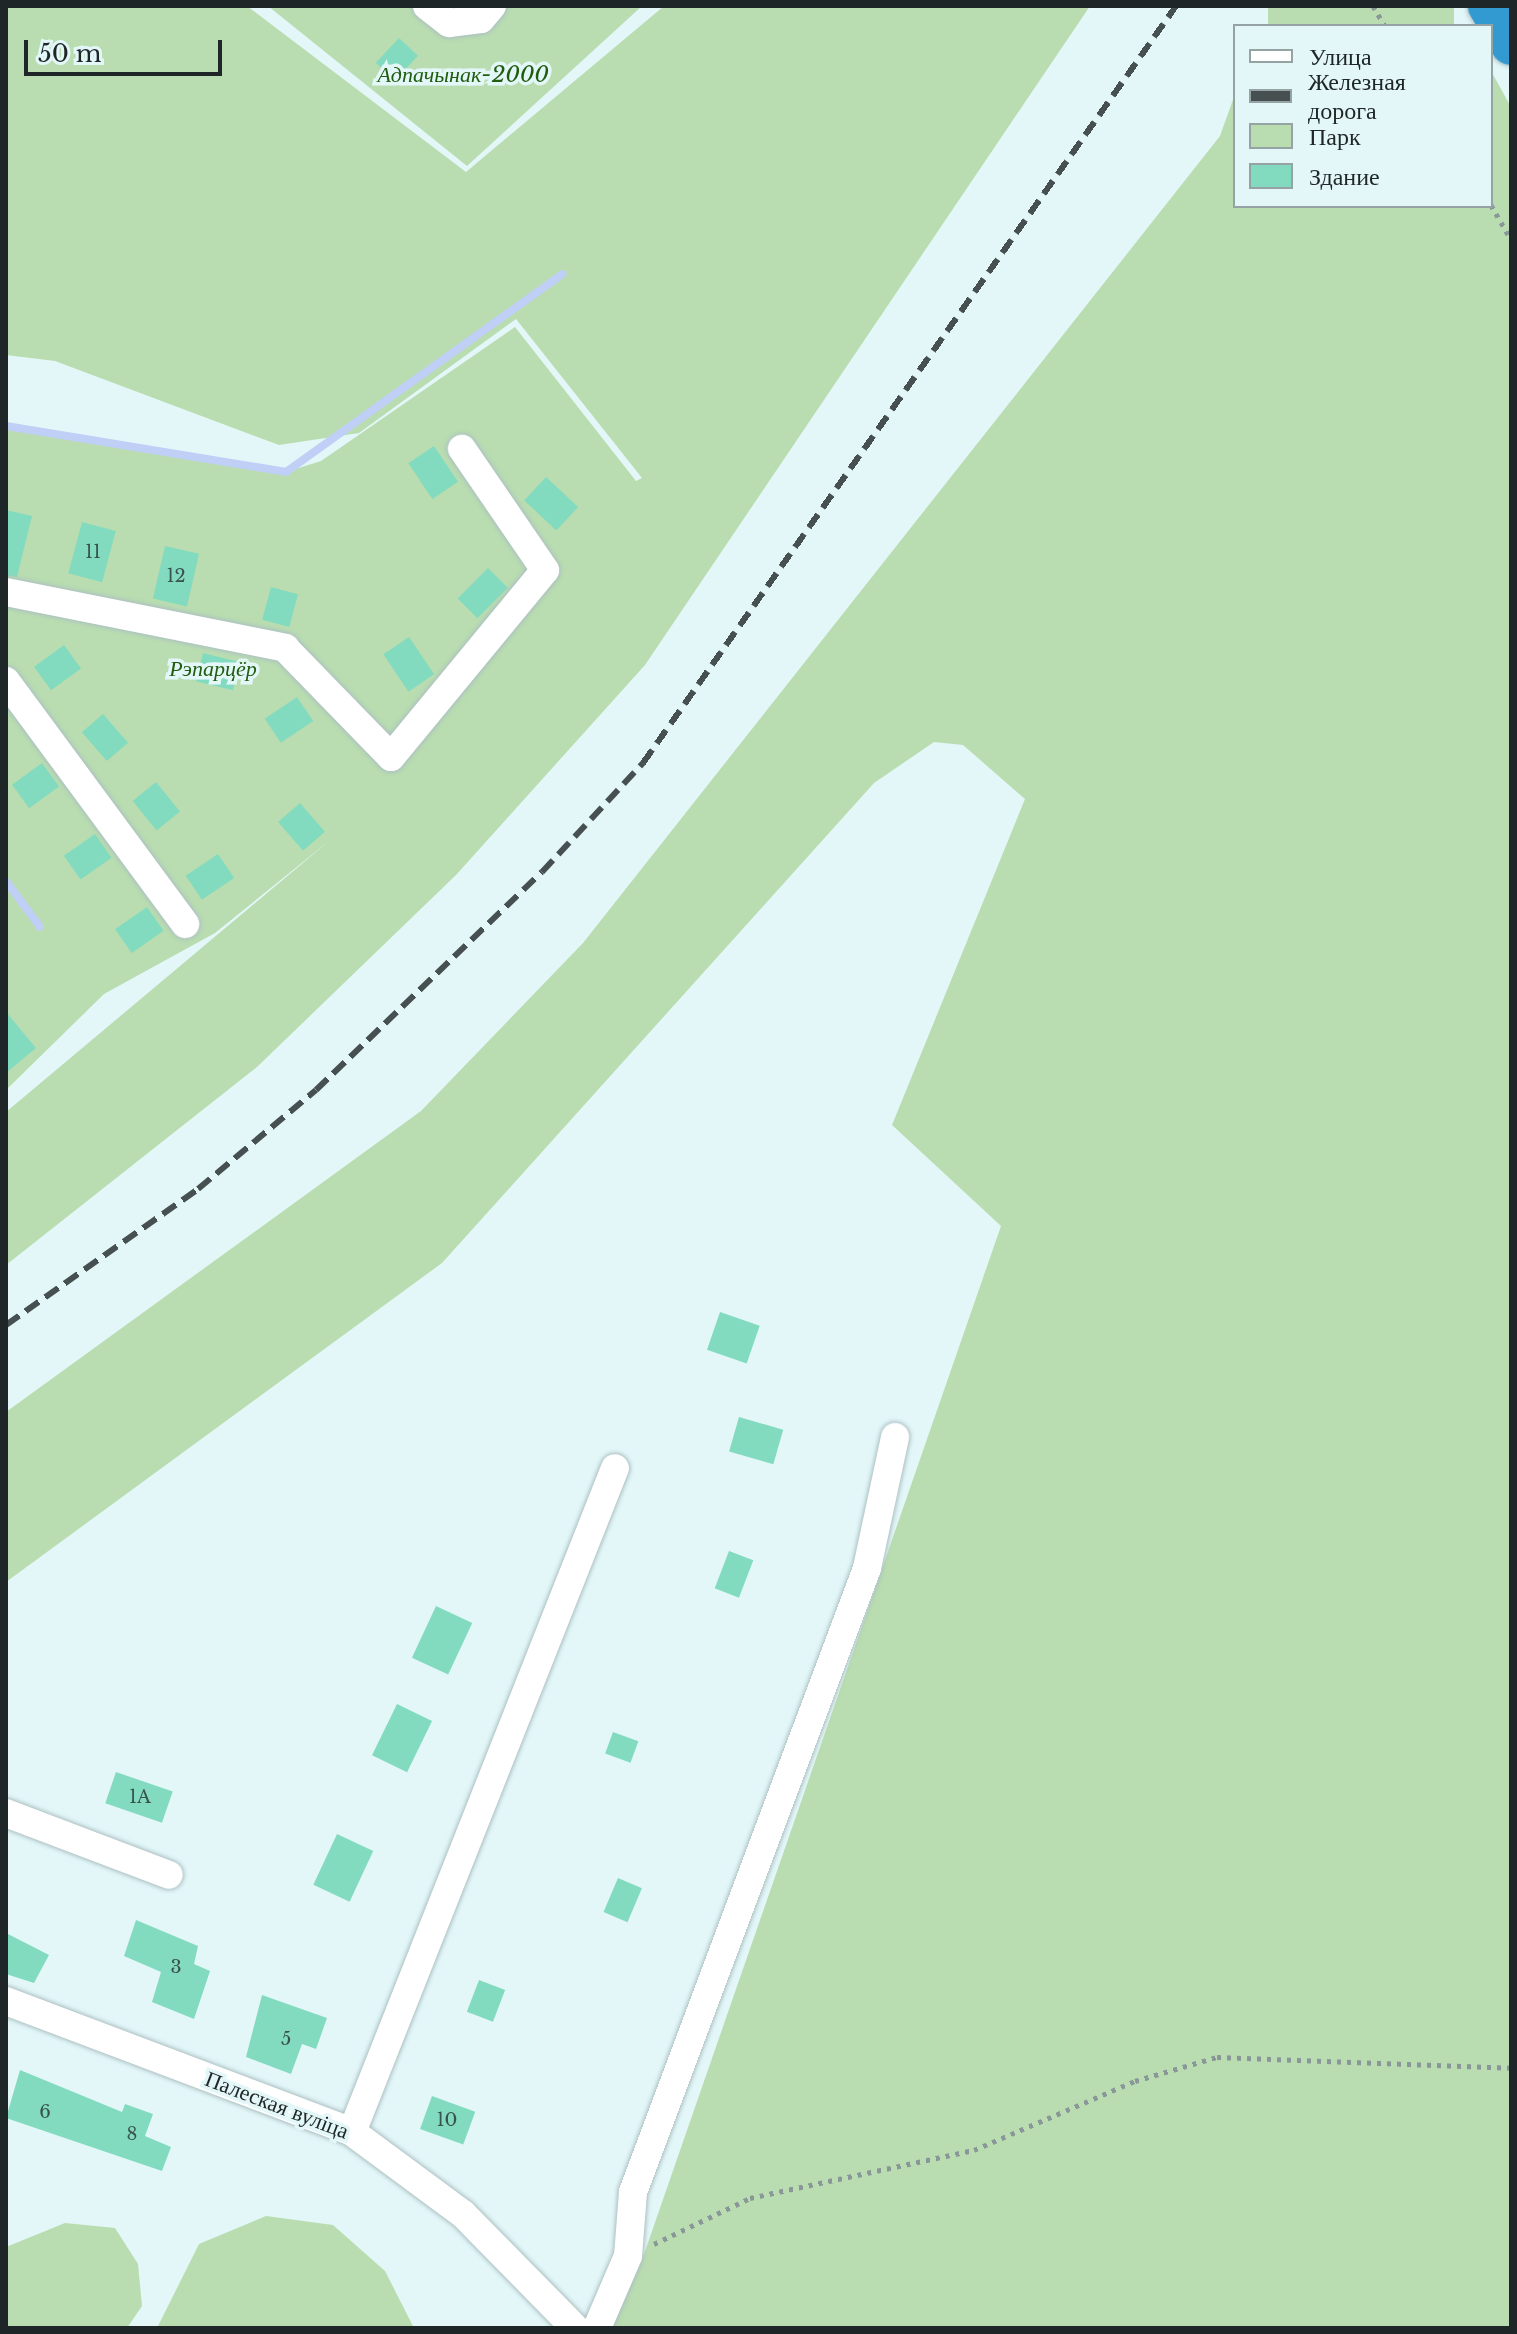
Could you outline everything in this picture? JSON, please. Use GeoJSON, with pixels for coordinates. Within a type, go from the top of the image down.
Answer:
{"type":"FeatureCollection","features":[{"type":"Feature","properties":{"kind":"highway"},"geometry":{"type":"LineString","coordinates":[[1488,6],[1511,45]]}},
{"type":"Feature","properties":{"kind":"street"},"geometry":{"type":"LineString","coordinates":[[427,6],[449,23],[481,19],[492,6]]}},
{"type":"Feature","properties":{"kind":"street"},"geometry":{"type":"LineString","coordinates":[[6,592],[285,648],[391,757],[545,570],[462,449]]}},
{"type":"Feature","properties":{"kind":"street"},"geometry":{"type":"LineString","coordinates":[[6,681],[185,924]]}},
{"type":"Feature","properties":{"kind":"street"},"geometry":{"type":"LineString","coordinates":[[597,2328],[628,2256],[633,2192],[867,1568],[895,1437]]}},
{"type":"Feature","properties":{"kind":"street"},"geometry":{"type":"LineString","coordinates":[[352,2132],[615,1468]]}},
{"type":"Feature","properties":{"kind":"street"},"geometry":{"type":"LineString","coordinates":[[6,1813],[169,1875]]}},
{"type":"Feature","properties":{"kind":"street","name":"Палеская вуліца"},"geometry":{"type":"LineString","coordinates":[[6,2001],[352,2132],[463,2214],[552,2297],[575,2328]]}},
{"type":"Feature","properties":{"kind":"path"},"geometry":{"type":"LineString","coordinates":[[1373,6],[1384,24]]}},
{"type":"Feature","properties":{"kind":"path"},"geometry":{"type":"LineString","coordinates":[[1493,208],[1511,239]]}},
{"type":"Feature","properties":{"kind":"path"},"geometry":{"type":"LineString","coordinates":[[628,2256],[750,2198],[974,2150],[1135,2081],[1217,2057],[1511,2068]]}},
{"type":"Feature","properties":{"kind":"green space","name":"Рэпарцёр"},"geometry":{"type":"Polygon","coordinates":[[[6,6],[247,6],[466,172],[664,6],[1090,6],[645,665],[456,875],[257,1067],[6,1265],[6,1112],[329,841],[215,933],[104,994],[6,1090],[6,426],[286,472],[321,461],[515,327],[636,481],[642,478],[516,319],[359,433],[279,445],[55,361],[6,355],[6,6]]]}},
{"type":"Feature","properties":{"kind":"green space","name":"Адпачынак-2000"},"geometry":{"type":"Polygon","coordinates":[[[268,6],[642,6],[467,166],[268,6]]]}},
{"type":"Feature","properties":{"kind":"green space"},"geometry":{"type":"Polygon","coordinates":[[[1268,6],[1454,6],[1454,24],[1268,24],[1268,6]]]}},
{"type":"Feature","properties":{"kind":"green space"},"geometry":{"type":"Polygon","coordinates":[[[1493,75],[1511,107],[1511,2328],[601,2328],[643,2257],[1001,1226],[892,1125],[1025,799],[963,745],[934,742],[874,783],[442,1263],[6,1582],[6,1412],[421,1111],[583,943],[1220,136],[1233,100],[1233,208],[1493,208],[1493,75]]]}},
{"type":"Feature","properties":{"kind":"green space"},"geometry":{"type":"Polygon","coordinates":[[[266,2216],[333,2225],[385,2271],[414,2328],[157,2328],[199,2244],[266,2216]]]}},
{"type":"Feature","properties":{"kind":"green space"},"geometry":{"type":"Polygon","coordinates":[[[65,2223],[115,2228],[138,2264],[142,2306],[127,2328],[6,2328],[6,2247],[65,2223]]]}},
{"type":"Feature","properties":{"kind":"building"},"geometry":{"type":"Polygon","coordinates":[[[399,38],[418,56],[395,81],[376,63],[399,38]]]}},
{"type":"Feature","properties":{"kind":"building"},"geometry":{"type":"Polygon","coordinates":[[[434,446],[458,482],[432,499],[408,463],[434,446]]]}},
{"type":"Feature","properties":{"kind":"building"},"geometry":{"type":"Polygon","coordinates":[[[546,477],[578,507],[556,530],[524,500],[546,477]]]}},
{"type":"Feature","properties":{"kind":"building"},"geometry":{"type":"Polygon","coordinates":[[[6,510],[32,516],[17,577],[6,575],[6,510]]]}},
{"type":"Feature","properties":{"kind":"building"},"geometry":{"type":"Polygon","coordinates":[[[82,522],[116,531],[102,582],[68,573],[82,522]]]}},
{"type":"Feature","properties":{"kind":"building"},"geometry":{"type":"Polygon","coordinates":[[[165,546],[199,554],[187,606],[153,599],[165,546]]]}},
{"type":"Feature","properties":{"kind":"building"},"geometry":{"type":"Polygon","coordinates":[[[488,568],[508,588],[477,618],[458,598],[488,568]]]}},
{"type":"Feature","properties":{"kind":"building"},"geometry":{"type":"Polygon","coordinates":[[[271,587],[298,594],[289,627],[262,620],[271,587]]]}},
{"type":"Feature","properties":{"kind":"building"},"geometry":{"type":"Polygon","coordinates":[[[409,637],[434,674],[408,692],[383,654],[409,637]]]}},
{"type":"Feature","properties":{"kind":"building"},"geometry":{"type":"Polygon","coordinates":[[[64,645],[81,668],[51,690],[34,667],[64,645]]]}},
{"type":"Feature","properties":{"kind":"building"},"geometry":{"type":"Polygon","coordinates":[[[203,653],[240,662],[233,690],[196,681],[203,653]]]}},
{"type":"Feature","properties":{"kind":"building"},"geometry":{"type":"Polygon","coordinates":[[[297,697],[313,721],[281,743],[265,719],[297,697]]]}},
{"type":"Feature","properties":{"kind":"building"},"geometry":{"type":"Polygon","coordinates":[[[103,714],[128,743],[107,761],[82,732],[103,714]]]}},
{"type":"Feature","properties":{"kind":"building"},"geometry":{"type":"Polygon","coordinates":[[[42,763],[59,786],[29,808],[12,785],[42,763]]]}},
{"type":"Feature","properties":{"kind":"building"},"geometry":{"type":"Polygon","coordinates":[[[156,782],[180,812],[157,830],[133,801],[156,782]]]}},
{"type":"Feature","properties":{"kind":"building"},"geometry":{"type":"Polygon","coordinates":[[[300,803],[325,832],[303,851],[278,822],[300,803]]]}},
{"type":"Feature","properties":{"kind":"building"},"geometry":{"type":"Polygon","coordinates":[[[95,834],[112,858],[81,880],[64,856],[95,834]]]}},
{"type":"Feature","properties":{"kind":"building"},"geometry":{"type":"Polygon","coordinates":[[[218,854],[234,878],[202,900],[186,876],[218,854]]]}},
{"type":"Feature","properties":{"kind":"building"},"geometry":{"type":"Polygon","coordinates":[[[147,907],[164,931],[132,953],[115,929],[147,907]]]}},
{"type":"Feature","properties":{"kind":"building"},"geometry":{"type":"Polygon","coordinates":[[[6,1012],[36,1048],[6,1073],[6,1012]]]}},
{"type":"Feature","properties":{"kind":"building"},"geometry":{"type":"Polygon","coordinates":[[[720,1312],[760,1326],[747,1363],[707,1350],[720,1312]]]}},
{"type":"Feature","properties":{"kind":"building"},"geometry":{"type":"Polygon","coordinates":[[[739,1417],[783,1430],[773,1464],[729,1452],[739,1417]]]}},
{"type":"Feature","properties":{"kind":"building"},"geometry":{"type":"Polygon","coordinates":[[[729,1551],[753,1560],[739,1598],[715,1588],[729,1551]]]}},
{"type":"Feature","properties":{"kind":"building"},"geometry":{"type":"Polygon","coordinates":[[[436,1606],[472,1623],[448,1675],[412,1658],[436,1606]]]}},
{"type":"Feature","properties":{"kind":"building"},"geometry":{"type":"Polygon","coordinates":[[[397,1704],[432,1721],[407,1772],[372,1755],[397,1704]]]}},
{"type":"Feature","properties":{"kind":"building"},"geometry":{"type":"Polygon","coordinates":[[[613,1732],[638,1741],[631,1763],[605,1754],[613,1732]]]}},
{"type":"Feature","properties":{"kind":"building"},"geometry":{"type":"Polygon","coordinates":[[[116,1772],[173,1792],[162,1823],[105,1803],[116,1772]]]}},
{"type":"Feature","properties":{"kind":"building"},"geometry":{"type":"Polygon","coordinates":[[[337,1834],[373,1851],[350,1902],[313,1885],[337,1834]]]}},
{"type":"Feature","properties":{"kind":"building"},"geometry":{"type":"Polygon","coordinates":[[[618,1878],[642,1888],[627,1922],[604,1912],[618,1878]]]}},
{"type":"Feature","properties":{"kind":"building"},"geometry":{"type":"Polygon","coordinates":[[[136,1920],[198,1946],[194,1964],[210,1971],[194,2019],[152,2002],[161,1972],[124,1956],[136,1920]]]}},
{"type":"Feature","properties":{"kind":"building"},"geometry":{"type":"Polygon","coordinates":[[[6,1933],[49,1955],[34,1983],[6,1974],[6,1933]]]}},
{"type":"Feature","properties":{"kind":"building"},"geometry":{"type":"Polygon","coordinates":[[[479,1980],[505,1990],[493,2022],[467,2012],[479,1980]]]}},
{"type":"Feature","properties":{"kind":"building"},"geometry":{"type":"Polygon","coordinates":[[[262,1995],[327,2018],[316,2049],[302,2044],[291,2074],[246,2057],[262,1995]]]}},
{"type":"Feature","properties":{"kind":"building"},"geometry":{"type":"Polygon","coordinates":[[[20,2070],[122,2112],[125,2104],[153,2114],[145,2136],[171,2147],[162,2171],[6,2118],[20,2070]]]}},
{"type":"Feature","properties":{"kind":"building"},"geometry":{"type":"Polygon","coordinates":[[[432,2096],[475,2112],[463,2145],[420,2129],[432,2096]]]}},
{"type":"Feature","properties":{"kind":"waterway"},"geometry":{"type":"LineString","coordinates":[[6,426],[286,472],[563,274]]}},
{"type":"Feature","properties":{"kind":"waterway"},"geometry":{"type":"LineString","coordinates":[[6,881],[40,927]]}},
{"type":"Feature","properties":{"kind":"railway"},"geometry":{"type":"LineString","coordinates":[[6,1325],[198,1189],[316,1090],[542,872],[643,763],[1176,6]]}}]}
